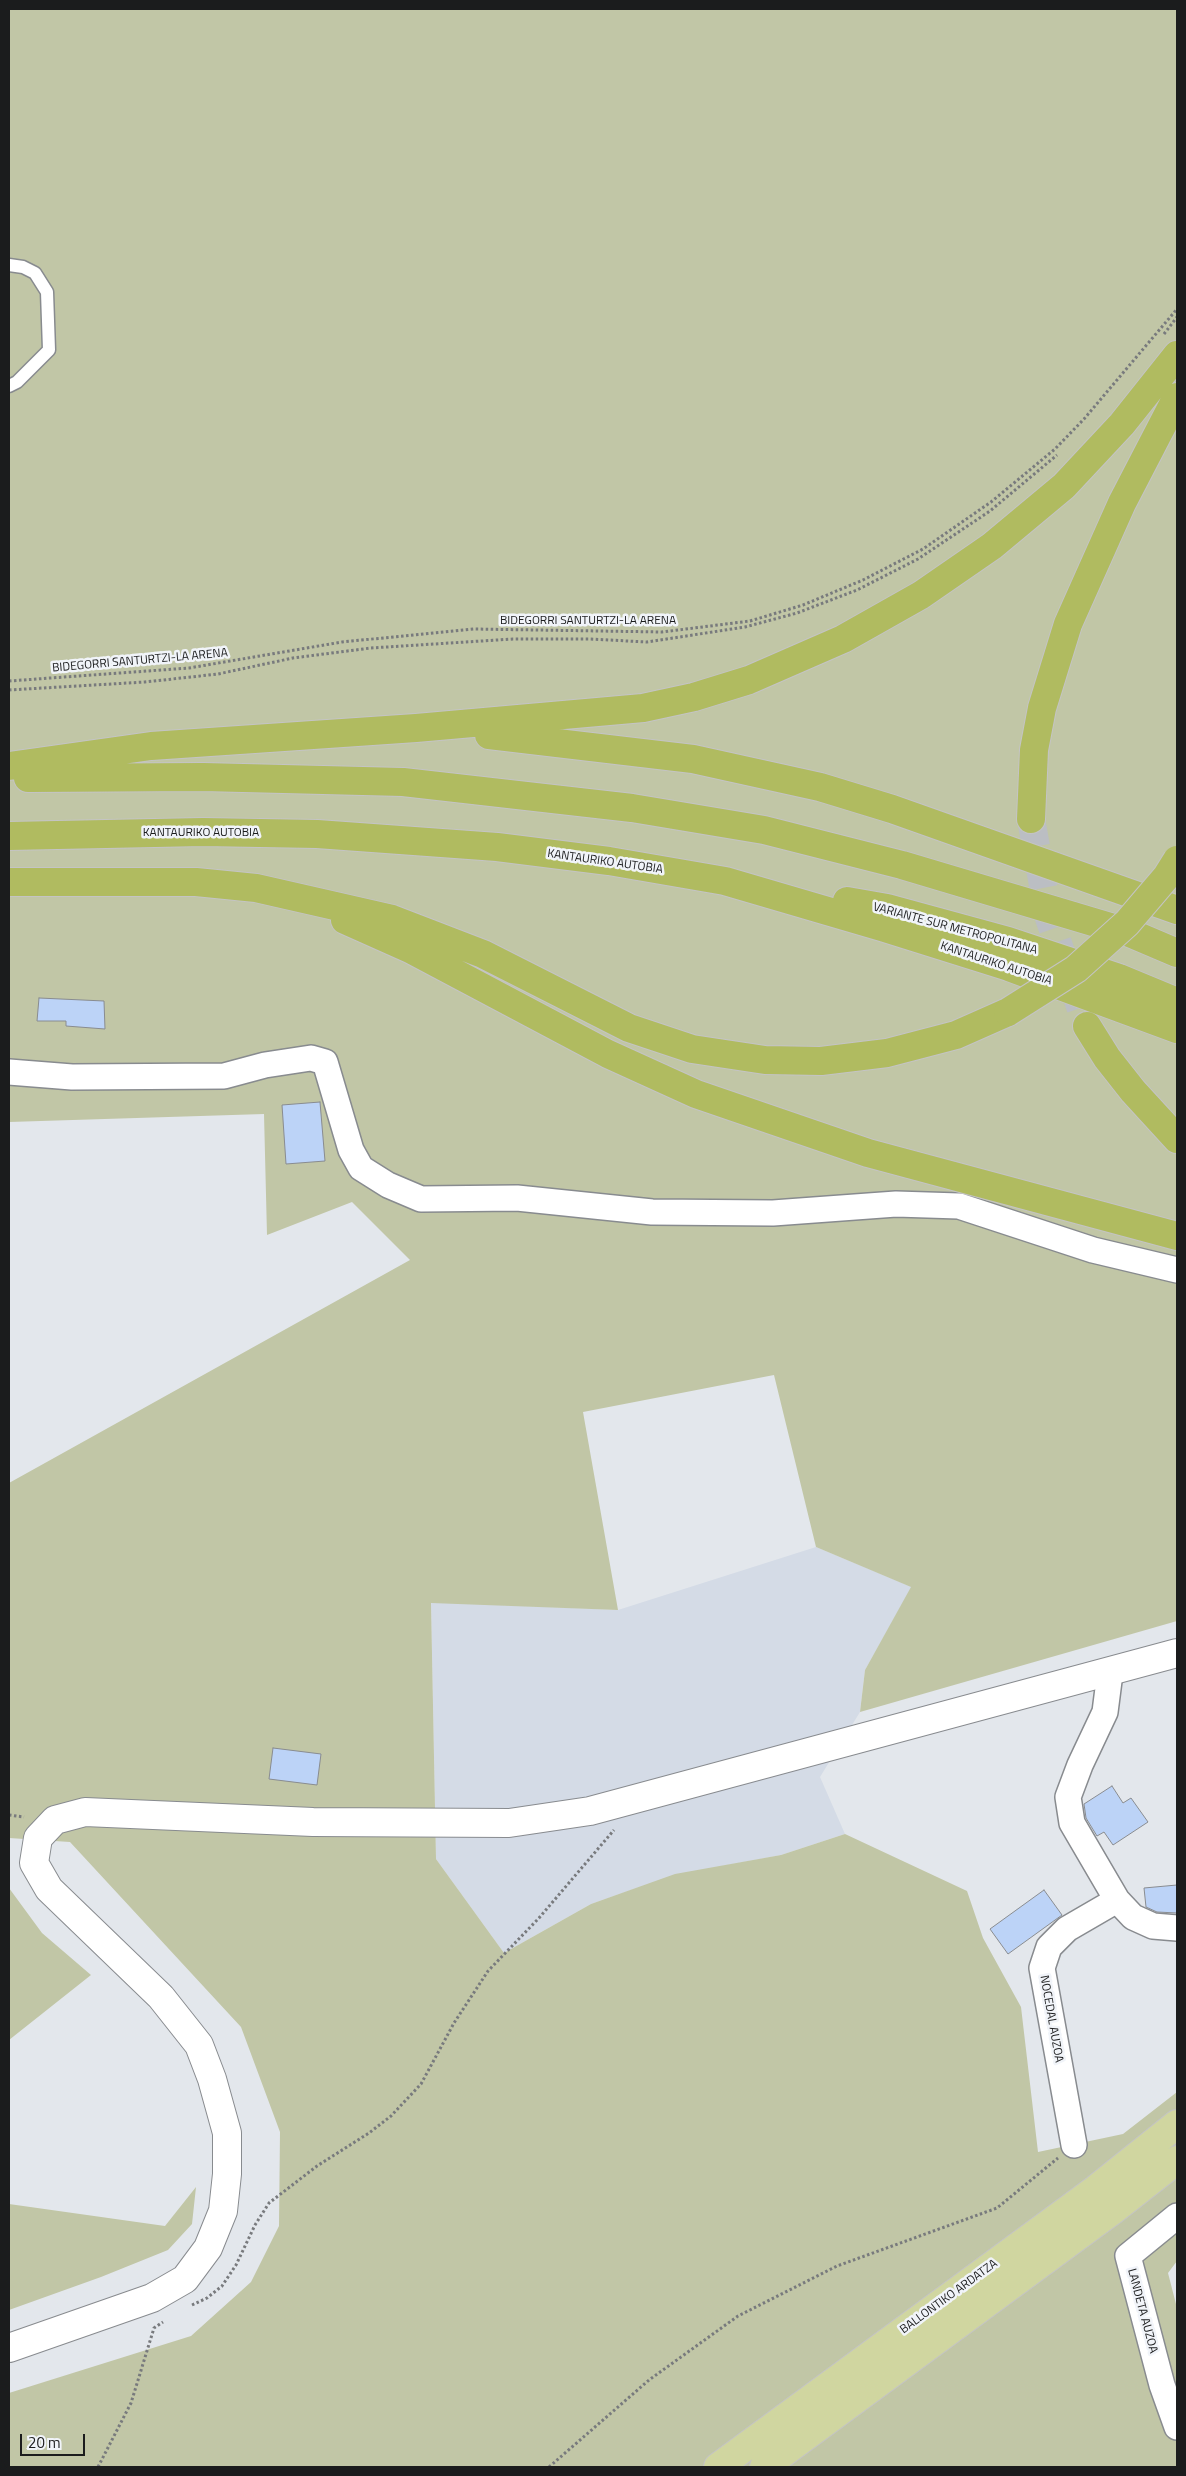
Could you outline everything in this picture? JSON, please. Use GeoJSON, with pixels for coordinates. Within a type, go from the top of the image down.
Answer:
{"type":"FeatureCollection","features":[{"type":"Feature","properties":{"kind":"highway"},"geometry":{"type":"LineString","coordinates":[[9,766],[151,746],[416,728],[643,708],[694,698],[749,680],[843,640],[921,595],[992,546],[1064,486],[1122,424],[1167,348]]}},
{"type":"Feature","properties":{"kind":"highway"},"geometry":{"type":"LineString","coordinates":[[1031,819],[1034,750],[1042,708],[1068,624],[1122,504],[1177,397]]}},
{"type":"Feature","properties":{"kind":"highway"},"geometry":{"type":"LineString","coordinates":[[416,728],[556,742],[693,759],[820,787],[892,808],[1177,910]]}},
{"type":"Feature","properties":{"kind":"highway"},"geometry":{"type":"LineString","coordinates":[[9,778],[222,778],[403,782],[632,808],[764,830],[902,865],[1130,933],[1177,953]]}},
{"type":"Feature","properties":{"kind":"highway","name":"KANTAURIKO AUTOBIA"},"geometry":{"type":"LineString","coordinates":[[9,836],[203,832],[317,834],[525,850],[609,861],[725,881],[1009,967],[1177,1029]]}},
{"type":"Feature","properties":{"kind":"highway"},"geometry":{"type":"LineString","coordinates":[[9,882],[196,882],[256,888],[392,919],[483,954],[629,1028],[692,1049],[765,1060],[821,1061],[878,1054],[956,1035],[1008,1012],[1076,969],[1127,923],[1167,876],[1177,860]]}},
{"type":"Feature","properties":{"kind":"highway","name":"VARIANTE SUR METROPOLITANA"},"geometry":{"type":"LineString","coordinates":[[725,881],[887,908],[998,938],[1118,978],[1177,1002]]}},
{"type":"Feature","properties":{"kind":"highway"},"geometry":{"type":"LineString","coordinates":[[296,898],[410,950],[608,1054],[696,1094],[868,1153],[1177,1236]]}},
{"type":"Feature","properties":{"kind":"highway"},"geometry":{"type":"LineString","coordinates":[[1086,1026],[1132,1091],[1177,1139]]}},
{"type":"Feature","properties":{"kind":"main road","name":"BALLONTIKO ARDATZA"},"geometry":{"type":"LineString","coordinates":[[718,2467],[1096,2189],[1177,2124]]}},
{"type":"Feature","properties":{"kind":"main road"},"geometry":{"type":"LineString","coordinates":[[764,2467],[1112,2211],[1177,2160]]}},
{"type":"Feature","properties":{"kind":"street"},"geometry":{"type":"LineString","coordinates":[[9,1072],[72,1077],[224,1076],[265,1065],[311,1058],[325,1062],[351,1150],[361,1168],[388,1185],[421,1199],[517,1198],[652,1212],[773,1214],[896,1204],[959,1206],[1092,1250],[1177,1270]]}},
{"type":"Feature","properties":{"kind":"street"},"geometry":{"type":"LineString","coordinates":[[9,2348],[152,2298],[185,2279],[208,2248],[223,2211],[227,2133],[212,2079],[199,2045],[161,1997],[49,1890],[34,1863],[38,1838],[55,1820],[85,1812],[313,1822],[509,1823],[590,1810],[638,1798],[1110,1673],[1177,1653]]}},
{"type":"Feature","properties":{"kind":"street"},"geometry":{"type":"LineString","coordinates":[[1110,1673],[1106,1712],[1080,1765],[1068,1797],[1072,1823],[1116,1900],[1133,1917],[1153,1926],[1177,1928]]}},
{"type":"Feature","properties":{"kind":"street","name":"NOCEDAL AUZOA"},"geometry":{"type":"LineString","coordinates":[[1074,2145],[1042,1968],[1049,1947],[1067,1929],[1116,1900]]}},
{"type":"Feature","properties":{"kind":"street","name":"LANDETA AUZOA"},"geometry":{"type":"LineString","coordinates":[[1177,2216],[1128,2256],[1162,2385],[1177,2427]]}},
{"type":"Feature","properties":{"kind":"lane"},"geometry":{"type":"LineString","coordinates":[[9,265],[23,266],[35,273],[47,292],[49,350],[17,382],[9,386]]}},
{"type":"Feature","properties":{"kind":"path","name":"BIDEGORRI SANTURTZI-LA ARENA"},"geometry":{"type":"LineString","coordinates":[[9,681],[189,668],[342,642],[474,629],[662,632],[750,621],[803,605],[863,580],[923,549],[991,502],[1056,449],[1177,310]]}},
{"type":"Feature","properties":{"kind":"path"},"geometry":{"type":"LineString","coordinates":[[1167,348],[1177,317]]}},
{"type":"Feature","properties":{"kind":"path"},"geometry":{"type":"LineString","coordinates":[[1072,440],[1096,414]]}},
{"type":"Feature","properties":{"kind":"path"},"geometry":{"type":"LineString","coordinates":[[9,690],[145,682],[218,674],[293,658],[371,648],[513,639],[590,639],[647,642],[745,627],[797,613],[858,590],[918,560],[990,511],[1059,453]]}},
{"type":"Feature","properties":{"kind":"path"},"geometry":{"type":"LineString","coordinates":[[189,2307],[206,2298],[222,2286],[236,2265],[255,2225],[269,2203],[317,2166],[369,2134],[390,2116],[421,2084],[454,2023],[488,1971],[539,1918],[597,1852],[638,1798]]}},
{"type":"Feature","properties":{"kind":"path"},"geometry":{"type":"LineString","coordinates":[[549,2467],[649,2380],[738,2316],[837,2266],[997,2208],[1074,2145]]}},
{"type":"Feature","properties":{"kind":"path"},"geometry":{"type":"LineString","coordinates":[[98,2467],[131,2403],[154,2328],[168,2318]]}},
{"type":"Feature","properties":{"kind":"shaded area"},"geometry":{"type":"Polygon","coordinates":[[[816,1547],[912,1587],[865,1670],[860,1712],[820,1777],[845,1834],[781,1855],[675,1875],[591,1904],[504,1953],[436,1859],[431,1602],[618,1610],[816,1547]]]}},
{"type":"Feature","properties":{"kind":"green space"},"geometry":{"type":"Polygon","coordinates":[[[9,9],[1177,9],[1177,1621],[860,1712],[865,1670],[911,1587],[816,1547],[774,1375],[583,1412],[618,1610],[431,1603],[436,1859],[504,1953],[591,1904],[675,1874],[781,1855],[845,1834],[967,1891],[983,1938],[1021,2007],[1038,2152],[1123,2134],[1177,2092],[1177,2261],[1168,2273],[1177,2308],[1177,2467],[9,2467],[9,2393],[191,2336],[251,2282],[279,2226],[280,2132],[241,2027],[70,1842],[9,1838],[9,1483],[410,1260],[352,1202],[267,1235],[264,1114],[9,1122],[9,9]]]}},
{"type":"Feature","properties":{"kind":"green space"},"geometry":{"type":"Polygon","coordinates":[[[9,1888],[42,1933],[91,1975],[9,2040],[9,1888]]]}},
{"type":"Feature","properties":{"kind":"green space"},"geometry":{"type":"Polygon","coordinates":[[[196,2187],[192,2224],[168,2250],[101,2277],[9,2310],[9,2204],[165,2226],[196,2187]]]}},
{"type":"Feature","properties":{"kind":"building"},"geometry":{"type":"Polygon","coordinates":[[[39,998],[104,1001],[105,1029],[66,1026],[66,1021],[37,1021],[39,998]]]}},
{"type":"Feature","properties":{"kind":"building"},"geometry":{"type":"Polygon","coordinates":[[[320,1102],[325,1161],[286,1164],[282,1105],[320,1102]]]}},
{"type":"Feature","properties":{"kind":"building"},"geometry":{"type":"Polygon","coordinates":[[[273,1748],[321,1754],[317,1785],[269,1779],[273,1748]]]}},
{"type":"Feature","properties":{"kind":"building"},"geometry":{"type":"Polygon","coordinates":[[[1112,1786],[1123,1803],[1131,1798],[1148,1822],[1113,1845],[1104,1832],[1097,1836],[1086,1818],[1084,1804],[1112,1786]]]}},
{"type":"Feature","properties":{"kind":"building"},"geometry":{"type":"Polygon","coordinates":[[[1177,1885],[1177,1913],[1157,1912],[1146,1907],[1144,1888],[1177,1885]]]}},
{"type":"Feature","properties":{"kind":"building"},"geometry":{"type":"Polygon","coordinates":[[[1044,1890],[1062,1915],[1008,1954],[990,1929],[1044,1890]]]}},
{"type":"Feature","properties":{"kind":"tunnel"},"geometry":{"type":"LineString","coordinates":[[1031,819],[1049,918],[1087,1026]]}}]}
